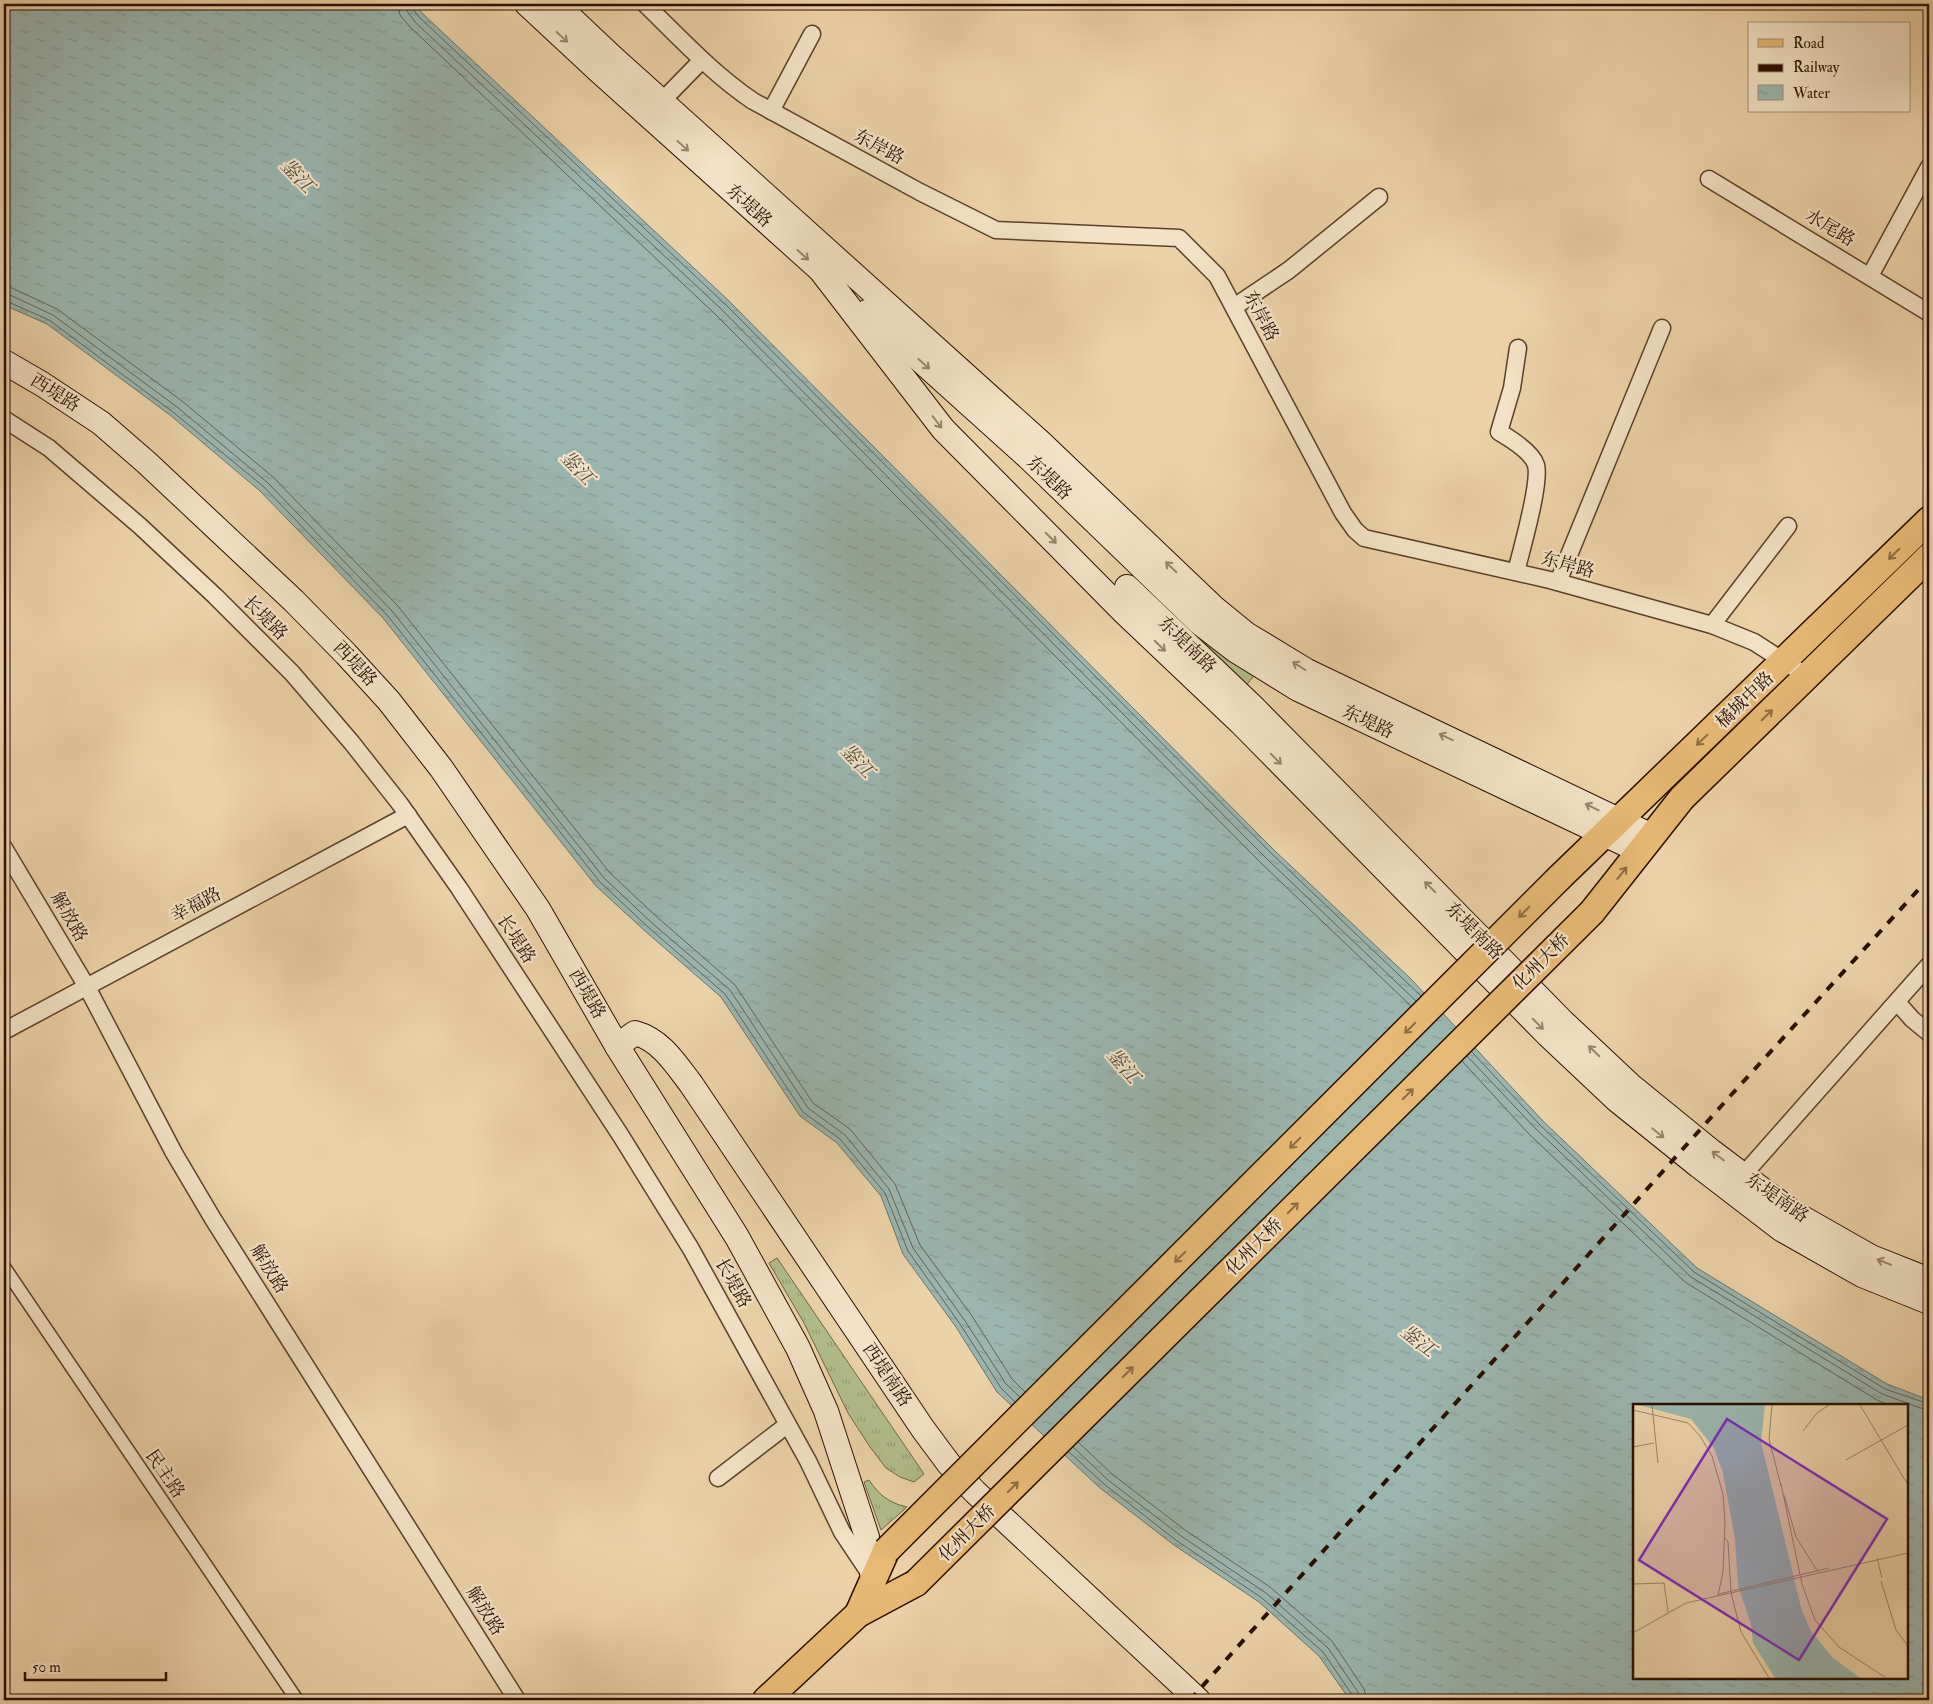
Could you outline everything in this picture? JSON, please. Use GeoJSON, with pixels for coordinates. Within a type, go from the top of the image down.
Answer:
{"type":"FeatureCollection","features":[{"type":"Feature","properties":{"kind":"main road","name":"东堤路"},"geometry":{"type":"LineString","coordinates":[[527,4],[1028,457],[1134,545],[1246,634],[1307,671],[1612,827]]}},
{"type":"Feature","properties":{"kind":"main road","name":"东堤路"},"geometry":{"type":"LineString","coordinates":[[556,4],[1034,436],[1134,545],[1200,622],[1235,650],[1298,689],[1646,843]]}},
{"type":"Feature","properties":{"kind":"main road","name":"东堤南路"},"geometry":{"type":"LineString","coordinates":[[822,272],[943,430],[1124,612],[1241,724],[1548,1035],[1617,1100],[1736,1182],[1871,1257],[1929,1280]]}},
{"type":"Feature","properties":{"kind":"main road","name":"西堤路"},"geometry":{"type":"LineString","coordinates":[[4,362],[71,402],[114,434],[294,601],[376,686],[441,768],[538,909],[617,1046],[737,1236],[798,1348],[826,1411],[867,1537],[874,1578]]}},
{"type":"Feature","properties":{"kind":"main road","name":"橘城中路"},"geometry":{"type":"LineString","coordinates":[[874,1578],[886,1551],[1559,878],[1929,520]]}},
{"type":"Feature","properties":{"kind":"main road"},"geometry":{"type":"LineString","coordinates":[[1124,612],[1134,545]]}},
{"type":"Feature","properties":{"kind":"main road","name":"橘城中路"},"geometry":{"type":"LineString","coordinates":[[1592,912],[1682,798],[1929,557]]}},
{"type":"Feature","properties":{"kind":"main road","name":"东堤南路"},"geometry":{"type":"LineString","coordinates":[[1127,587],[1249,704],[1569,1027],[1736,1182],[1781,1229],[1862,1275],[1929,1302]]}},
{"type":"Feature","properties":{"kind":"main road"},"geometry":{"type":"LineString","coordinates":[[1249,704],[1263,686],[1276,676]]}},
{"type":"Feature","properties":{"kind":"main road","name":"化州大桥"},"geometry":{"type":"LineString","coordinates":[[858,1614],[916,1583],[1592,912]]}},
{"type":"Feature","properties":{"kind":"main road","name":"西堤南路"},"geometry":{"type":"LineString","coordinates":[[617,1046],[635,1033],[651,1039],[667,1054],[691,1084],[923,1429],[950,1464],[975,1492],[1021,1537],[1198,1700]]}},
{"type":"Feature","properties":{"kind":"main road"},"geometry":{"type":"LineString","coordinates":[[766,1700],[858,1614],[874,1578]]}},
{"type":"Feature","properties":{"kind":"street","name":"东岸路"},"geometry":{"type":"LineString","coordinates":[[646,4],[732,87],[771,111],[920,192],[996,230],[1179,238],[1217,276],[1343,512],[1360,535],[1366,539],[1558,582],[1712,625],[1754,642],[1807,676]]}},
{"type":"Feature","properties":{"kind":"street"},"geometry":{"type":"LineString","coordinates":[[771,111],[812,34]]}},
{"type":"Feature","properties":{"kind":"street"},"geometry":{"type":"LineString","coordinates":[[662,101],[702,60]]}},
{"type":"Feature","properties":{"kind":"street"},"geometry":{"type":"LineString","coordinates":[[1870,276],[1929,167]]}},
{"type":"Feature","properties":{"kind":"street","name":"水尾路"},"geometry":{"type":"LineString","coordinates":[[1709,179],[1929,313]]}},
{"type":"Feature","properties":{"kind":"street"},"geometry":{"type":"LineString","coordinates":[[1234,307],[1288,270],[1379,197]]}},
{"type":"Feature","properties":{"kind":"street"},"geometry":{"type":"LineString","coordinates":[[1558,582],[1662,328]]}},
{"type":"Feature","properties":{"kind":"street"},"geometry":{"type":"LineString","coordinates":[[1516,572],[1537,482],[1536,464],[1524,449],[1499,432],[1512,388],[1518,348]]}},
{"type":"Feature","properties":{"kind":"street","name":"长堤路"},"geometry":{"type":"LineString","coordinates":[[4,419],[48,448],[140,526],[216,596],[292,673],[352,743],[408,815],[459,888],[646,1176],[691,1249],[808,1461],[842,1532],[874,1578]]}},
{"type":"Feature","properties":{"kind":"street"},"geometry":{"type":"LineString","coordinates":[[1712,625],[1788,526]]}},
{"type":"Feature","properties":{"kind":"street","name":"幸福路"},"geometry":{"type":"LineString","coordinates":[[4,1031],[408,815]]}},
{"type":"Feature","properties":{"kind":"street","name":"解放路"},"geometry":{"type":"LineString","coordinates":[[4,848],[87,987],[174,1153],[517,1700]]}},
{"type":"Feature","properties":{"kind":"street"},"geometry":{"type":"LineString","coordinates":[[1736,1182],[1929,964]]}},
{"type":"Feature","properties":{"kind":"street"},"geometry":{"type":"LineString","coordinates":[[1896,1002],[1929,1033]]}},
{"type":"Feature","properties":{"kind":"street","name":"民主路"},"geometry":{"type":"LineString","coordinates":[[4,1267],[297,1700]]}},
{"type":"Feature","properties":{"kind":"street"},"geometry":{"type":"LineString","coordinates":[[718,1478],[788,1425]]}},
{"type":"Feature","properties":{"kind":"green space"},"geometry":{"type":"Polygon","coordinates":[[[1167,605],[1256,673],[1244,688],[1163,609],[1167,605]]]}},
{"type":"Feature","properties":{"kind":"green space"},"geometry":{"type":"Polygon","coordinates":[[[777,1258],[924,1474],[914,1482],[900,1477],[886,1468],[848,1413],[804,1323],[769,1263],[777,1258]]]}},
{"type":"Feature","properties":{"kind":"green space"},"geometry":{"type":"Polygon","coordinates":[[[869,1480],[885,1498],[907,1507],[881,1530],[864,1482],[869,1480]]]}},
{"type":"Feature","properties":{"kind":"water","name":"鉴江"},"geometry":{"type":"Polygon","coordinates":[[[4,4],[415,4],[423,14],[728,300],[1275,851],[1411,979],[1543,1121],[1697,1268],[1887,1384],[1929,1400],[1929,1700],[1350,1700],[1319,1656],[1259,1602],[1174,1545],[1100,1488],[997,1392],[956,1327],[903,1254],[881,1196],[837,1143],[800,1116],[721,997],[596,886],[383,618],[260,491],[170,415],[47,324],[4,305],[4,4]]]}},
{"type":"Feature","properties":{"kind":"railway"},"geometry":{"type":"LineString","coordinates":[[1190,1700],[1732,1094],[1929,878]]}}]}
